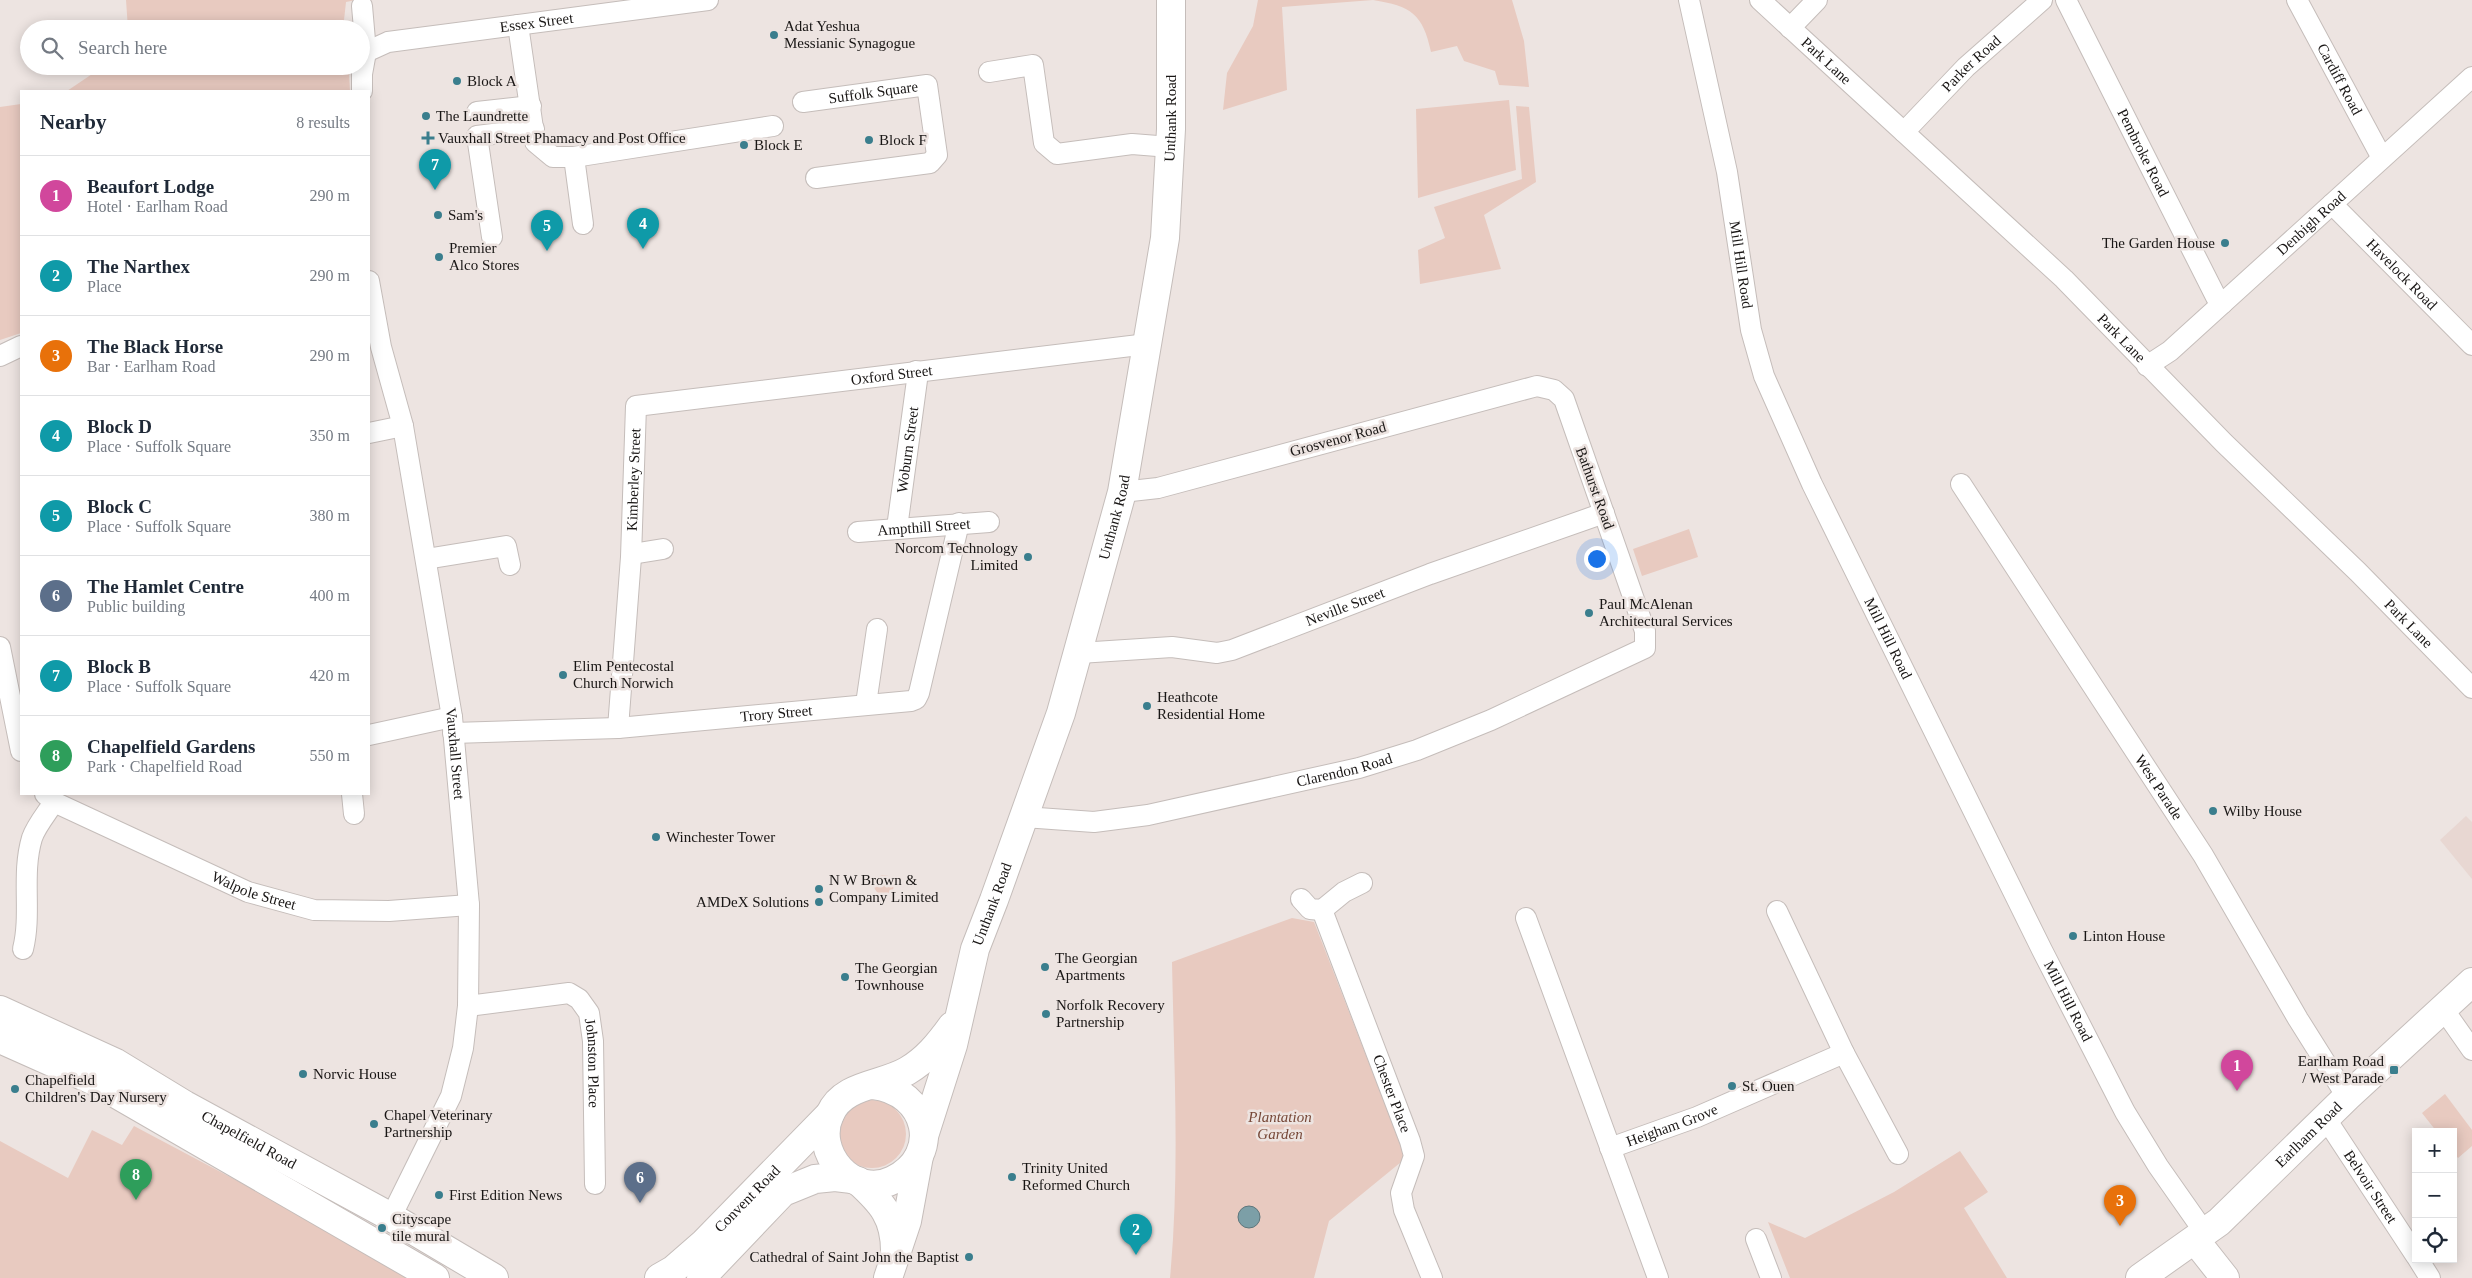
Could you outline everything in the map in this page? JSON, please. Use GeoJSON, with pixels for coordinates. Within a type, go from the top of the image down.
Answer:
{"type":"FeatureCollection","features":[{"type":"Feature","properties":{"kind":"main road","name":"Unthank Road"},"geometry":{"type":"LineString","coordinates":[[892,1269],[907,1221],[922,1146],[937,1100],[975,948],[1024,817],[1079,653],[1122,492],[1164,238],[1170,147],[1171,0]]}},
{"type":"Feature","properties":{"kind":"main road","name":"Earlham Road"},"geometry":{"type":"LineString","coordinates":[[2140,1278],[2200,1236],[2472,982]]}},
{"type":"Feature","properties":{"kind":"main road","name":"Chapelfield Road"},"geometry":{"type":"LineString","coordinates":[[0,1010],[116,1063],[185,1105],[390,1217],[494,1278]]}},
{"type":"Feature","properties":{"kind":"main road","name":"Unthank Road"},"geometry":{"type":"LineString","coordinates":[[873,1085],[908,1070],[931,1053],[959,1017]]}},
{"type":"Feature","properties":{"kind":"main road","name":"Chapelfield Road"},"geometry":{"type":"LineString","coordinates":[[0,1039],[92,1080],[436,1278]]}},
{"type":"Feature","properties":{"kind":"main road"},"geometry":{"type":"LineString","coordinates":[[873,1085],[896,1090],[908,1099],[917,1110],[923,1122],[922,1146],[903,1175],[888,1182],[876,1184],[855,1180],[841,1172],[829,1154],[825,1136],[830,1114],[842,1098],[857,1089],[873,1085]]}},
{"type":"Feature","properties":{"kind":"main road","name":"Convent Road"},"geometry":{"type":"LineString","coordinates":[[659,1278],[673,1270],[704,1243],[830,1114]]}},
{"type":"Feature","properties":{"kind":"main road","name":"Convent Road"},"geometry":{"type":"LineString","coordinates":[[701,1278],[783,1192],[815,1180],[835,1177],[855,1180]]}},
{"type":"Feature","properties":{"kind":"main road","name":"Unthank Road"},"geometry":{"type":"LineString","coordinates":[[855,1180],[889,1215],[895,1235],[892,1269]]}},
{"type":"Feature","properties":{"kind":"main road"},"geometry":{"type":"LineString","coordinates":[[2200,1236],[2225,1278]]}},
{"type":"Feature","properties":{"kind":"street","name":"Essex Street"},"geometry":{"type":"LineString","coordinates":[[370,50],[388,42],[708,0]]}},
{"type":"Feature","properties":{"kind":"street","name":"Mill Hill Road"},"geometry":{"type":"LineString","coordinates":[[1689,0],[1728,172],[1751,330],[1764,376],[1812,484],[2042,950],[2125,1112],[2200,1236]]}},
{"type":"Feature","properties":{"kind":"street","name":"Park Lane"},"geometry":{"type":"LineString","coordinates":[[1760,0],[2064,279],[2148,366],[2358,572],[2472,688]]}},
{"type":"Feature","properties":{"kind":"street"},"geometry":{"type":"LineString","coordinates":[[1790,28],[1817,0]]}},
{"type":"Feature","properties":{"kind":"street","name":"Parker Road"},"geometry":{"type":"LineString","coordinates":[[1904,132],[1966,67],[2042,0]]}},
{"type":"Feature","properties":{"kind":"street","name":"Pembroke Road"},"geometry":{"type":"LineString","coordinates":[[2066,0],[2207,280],[2222,304]]}},
{"type":"Feature","properties":{"kind":"street","name":"Cardiff Road"},"geometry":{"type":"LineString","coordinates":[[2297,0],[2382,158]]}},
{"type":"Feature","properties":{"kind":"street"},"geometry":{"type":"LineString","coordinates":[[362,6],[363,20]]}},
{"type":"Feature","properties":{"kind":"street"},"geometry":{"type":"LineString","coordinates":[[518,25],[535,142],[553,158],[574,157],[773,126]]}},
{"type":"Feature","properties":{"kind":"street"},"geometry":{"type":"LineString","coordinates":[[989,72],[1033,65],[1044,143],[1057,154],[1132,144],[1170,147]]}},
{"type":"Feature","properties":{"kind":"street"},"geometry":{"type":"LineString","coordinates":[[362,75],[362,90]]}},
{"type":"Feature","properties":{"kind":"street","name":"Denbigh Road"},"geometry":{"type":"LineString","coordinates":[[2148,366],[2170,351],[2472,77]]}},
{"type":"Feature","properties":{"kind":"street","name":"Suffolk Square"},"geometry":{"type":"LineString","coordinates":[[803,102],[927,85],[938,155],[934,161],[816,178]]}},
{"type":"Feature","properties":{"kind":"street"},"geometry":{"type":"LineString","coordinates":[[476,112],[531,106]]}},
{"type":"Feature","properties":{"kind":"street"},"geometry":{"type":"LineString","coordinates":[[492,237],[477,136],[534,128]]}},
{"type":"Feature","properties":{"kind":"street"},"geometry":{"type":"LineString","coordinates":[[574,157],[584,224]]}},
{"type":"Feature","properties":{"kind":"street","name":"Havelock Road"},"geometry":{"type":"LineString","coordinates":[[2332,204],[2472,345]]}},
{"type":"Feature","properties":{"kind":"street","name":"Vauxhall Street"},"geometry":{"type":"LineString","coordinates":[[370,286],[381,347],[403,426],[453,725],[469,905],[468,1006],[463,1048],[451,1096],[390,1217]]}},
{"type":"Feature","properties":{"kind":"street","name":"Oxford Street"},"geometry":{"type":"LineString","coordinates":[[636,406],[916,371],[1139,345],[1147,346]]}},
{"type":"Feature","properties":{"kind":"street"},"geometry":{"type":"LineString","coordinates":[[0,356],[20,346]]}},
{"type":"Feature","properties":{"kind":"street","name":"Woburn Street"},"geometry":{"type":"LineString","coordinates":[[897,528],[917,380],[916,371]]}},
{"type":"Feature","properties":{"kind":"street","name":"Grosvenor Road"},"geometry":{"type":"LineString","coordinates":[[1122,492],[1158,488],[1537,386],[1554,390]]}},
{"type":"Feature","properties":{"kind":"street","name":"Bathurst Road"},"geometry":{"type":"LineString","coordinates":[[1554,390],[1564,399],[1645,631],[1645,648]]}},
{"type":"Feature","properties":{"kind":"street","name":"Kimberley Street"},"geometry":{"type":"LineString","coordinates":[[618,728],[632,554],[636,406]]}},
{"type":"Feature","properties":{"kind":"street"},"geometry":{"type":"LineString","coordinates":[[370,433],[403,426]]}},
{"type":"Feature","properties":{"kind":"street","name":"West Parade"},"geometry":{"type":"LineString","coordinates":[[1961,484],[2202,855],[2298,1019],[2347,1097]]}},
{"type":"Feature","properties":{"kind":"street","name":"Neville Street"},"geometry":{"type":"LineString","coordinates":[[1079,653],[1172,648],[1217,653],[1232,650],[1430,574],[1604,513]]}},
{"type":"Feature","properties":{"kind":"street","name":"Ampthill Street"},"geometry":{"type":"LineString","coordinates":[[858,532],[989,522]]}},
{"type":"Feature","properties":{"kind":"street","name":"Trory Street"},"geometry":{"type":"LineString","coordinates":[[370,735],[453,725],[618,728],[911,701],[916,699],[919,693],[959,523]]}},
{"type":"Feature","properties":{"kind":"street"},"geometry":{"type":"LineString","coordinates":[[426,560],[506,546],[510,565]]}},
{"type":"Feature","properties":{"kind":"street","name":"Kimberley Street"},"geometry":{"type":"LineString","coordinates":[[632,554],[663,549]]}},
{"type":"Feature","properties":{"kind":"street"},"geometry":{"type":"LineString","coordinates":[[866,704],[877,629]]}},
{"type":"Feature","properties":{"kind":"street"},"geometry":{"type":"LineString","coordinates":[[0,646],[20,746]]}},
{"type":"Feature","properties":{"kind":"street","name":"Clarendon Road"},"geometry":{"type":"LineString","coordinates":[[1024,817],[1094,822],[1148,815],[1359,768],[1417,750],[1482,723],[1645,648]]}},
{"type":"Feature","properties":{"kind":"street"},"geometry":{"type":"LineString","coordinates":[[352,795],[354,814]]}},
{"type":"Feature","properties":{"kind":"street"},"geometry":{"type":"LineString","coordinates":[[23,949],[28,932],[26,864],[33,836],[50,798]]}},
{"type":"Feature","properties":{"kind":"street","name":"Walpole Street"},"geometry":{"type":"LineString","coordinates":[[50,798],[248,892],[307,908],[354,912],[469,905]]}},
{"type":"Feature","properties":{"kind":"street"},"geometry":{"type":"LineString","coordinates":[[1301,899],[1310,909],[1322,910],[1344,892],[1362,883]]}},
{"type":"Feature","properties":{"kind":"street","name":"Chester Place"},"geometry":{"type":"LineString","coordinates":[[1322,910],[1410,1140],[1414,1156],[1401,1193],[1404,1210],[1432,1278]]}},
{"type":"Feature","properties":{"kind":"street"},"geometry":{"type":"LineString","coordinates":[[1777,911],[1844,1053],[1898,1154]]}},
{"type":"Feature","properties":{"kind":"street","name":"Heigham Grove"},"geometry":{"type":"LineString","coordinates":[[1526,918],[1658,1278]]}},
{"type":"Feature","properties":{"kind":"street","name":"Johnston Place"},"geometry":{"type":"LineString","coordinates":[[468,1006],[569,993],[585,1005],[589,1013],[593,1041],[595,1184]]}},
{"type":"Feature","properties":{"kind":"street"},"geometry":{"type":"LineString","coordinates":[[2444,1010],[2472,1050]]}},
{"type":"Feature","properties":{"kind":"street","name":"Heigham Grove"},"geometry":{"type":"LineString","coordinates":[[1610,1148],[1697,1117],[1844,1053]]}},
{"type":"Feature","properties":{"kind":"street","name":"Belvoir Street"},"geometry":{"type":"LineString","coordinates":[[2326,1119],[2412,1250]]}},
{"type":"Feature","properties":{"kind":"street"},"geometry":{"type":"LineString","coordinates":[[1756,1239],[1772,1278]]}},
{"type":"Feature","properties":{"kind":"street"},"geometry":{"type":"LineString","coordinates":[[2421,1263],[2430,1278]]}},
{"type":"Feature","properties":{"kind":"shaded area"},"geometry":{"type":"Polygon","coordinates":[[[2466,816],[2472,822],[2472,879],[2440,840],[2466,816]]]}},
{"type":"Feature","properties":{"kind":"green space"},"geometry":{"type":"Polygon","coordinates":[[[126,0],[356,0],[346,2],[344,20],[127,20],[126,0]]]}},
{"type":"Feature","properties":{"kind":"green space"},"geometry":{"type":"Polygon","coordinates":[[[1258,0],[1373,0],[1282,7],[1287,90],[1223,110],[1227,73],[1253,26],[1258,0]]]}},
{"type":"Feature","properties":{"kind":"green space"},"geometry":{"type":"Polygon","coordinates":[[[1373,0],[1512,0],[1524,41],[1529,87],[1499,85],[1495,71],[1464,61],[1457,46],[1431,52],[1424,29],[1413,14],[1397,5],[1373,0]]]}},
{"type":"Feature","properties":{"kind":"green space"},"geometry":{"type":"Polygon","coordinates":[[[91,75],[349,75],[350,90],[68,90],[91,75]]]}},
{"type":"Feature","properties":{"kind":"green space"},"geometry":{"type":"Polygon","coordinates":[[[1509,100],[1516,170],[1418,198],[1416,109],[1509,100]]]}},
{"type":"Feature","properties":{"kind":"green space"},"geometry":{"type":"Polygon","coordinates":[[[20,104],[20,333],[0,340],[0,107],[20,104]]]}},
{"type":"Feature","properties":{"kind":"green space"},"geometry":{"type":"Polygon","coordinates":[[[1516,106],[1529,107],[1536,182],[1484,215],[1501,269],[1420,284],[1418,250],[1445,238],[1434,207],[1522,179],[1516,106]]]}},
{"type":"Feature","properties":{"kind":"green space"},"geometry":{"type":"Polygon","coordinates":[[[1689,529],[1698,557],[1642,576],[1633,549],[1689,529]]]}},
{"type":"Feature","properties":{"kind":"green space"},"geometry":{"type":"Polygon","coordinates":[[[880,875],[888,875],[894,881],[894,889],[888,895],[880,895],[874,889],[874,881],[880,875]]]}},
{"type":"Feature","properties":{"kind":"green space","name":"Plantation Garden"},"geometry":{"type":"Polygon","coordinates":[[[1292,918],[1314,922],[1406,1158],[1329,1221],[1314,1278],[1170,1278],[1176,1160],[1172,962],[1292,918]]]}},
{"type":"Feature","properties":{"kind":"green space"},"geometry":{"type":"Polygon","coordinates":[[[2445,1094],[2472,1130],[2472,1146],[2458,1158],[2457,1128],[2434,1128],[2422,1113],[2445,1094]]]}},
{"type":"Feature","properties":{"kind":"green space"},"geometry":{"type":"Polygon","coordinates":[[[872,1100],[885,1103],[896,1110],[903,1121],[906,1134],[903,1147],[896,1158],[885,1165],[872,1168],[859,1165],[848,1158],[841,1147],[838,1134],[841,1121],[848,1110],[859,1103],[872,1100]]]}},
{"type":"Feature","properties":{"kind":"green space"},"geometry":{"type":"Polygon","coordinates":[[[134,1126],[313,1221],[411,1278],[0,1278],[0,1141],[68,1178],[92,1130],[122,1145],[134,1126]]]}},
{"type":"Feature","properties":{"kind":"green space"},"geometry":{"type":"Polygon","coordinates":[[[1960,1151],[1988,1192],[1964,1208],[2007,1278],[1790,1278],[1768,1222],[1805,1238],[1894,1192],[1960,1151]]]}},
{"type":"Feature","properties":{"kind":"water"},"geometry":{"type":"Polygon","coordinates":[[[1249,1206],[1259,1213],[1260,1217],[1253,1227],[1249,1228],[1239,1221],[1238,1217],[1245,1207],[1249,1206]]]}},
{"type":"Feature","properties":{"kind":"place","name":"Adat Yeshua Messianic Synagogue"},"geometry":{"type":"Point","coordinates":[774,35]}},
{"type":"Feature","properties":{"kind":"place","name":"Block A"},"geometry":{"type":"Point","coordinates":[457,81]}},
{"type":"Feature","properties":{"kind":"place","name":"The Laundrette"},"geometry":{"type":"Point","coordinates":[426,116]}},
{"type":"Feature","properties":{"kind":"place","name":"Vauxhall Street Phamacy and Post Office"},"geometry":{"type":"Point","coordinates":[428,138]}},
{"type":"Feature","properties":{"kind":"place","name":"Block F"},"geometry":{"type":"Point","coordinates":[869,140]}},
{"type":"Feature","properties":{"kind":"place","name":"Block E"},"geometry":{"type":"Point","coordinates":[744,145]}},
{"type":"Feature","properties":{"kind":"place","name":"Block B"},"geometry":{"type":"Point","coordinates":[435,190]}},
{"type":"Feature","properties":{"kind":"place","name":"Sam's"},"geometry":{"type":"Point","coordinates":[438,215]}},
{"type":"Feature","properties":{"kind":"place","name":"The Garden House"},"geometry":{"type":"Point","coordinates":[2225,243]}},
{"type":"Feature","properties":{"kind":"place","name":"Block D"},"geometry":{"type":"Point","coordinates":[643,249]}},
{"type":"Feature","properties":{"kind":"place","name":"Block C"},"geometry":{"type":"Point","coordinates":[547,251]}},
{"type":"Feature","properties":{"kind":"place","name":"Premier Alco Stores"},"geometry":{"type":"Point","coordinates":[439,257]}},
{"type":"Feature","properties":{"kind":"place","name":"Norcom Technology Limited"},"geometry":{"type":"Point","coordinates":[1028,557]}},
{"type":"Feature","properties":{"kind":"place","name":"Paul McAlenan Architectural Services"},"geometry":{"type":"Point","coordinates":[1589,613]}},
{"type":"Feature","properties":{"kind":"place","name":"Elim Pentecostal Church Norwich"},"geometry":{"type":"Point","coordinates":[563,675]}},
{"type":"Feature","properties":{"kind":"place","name":"Heathcote Residential Home"},"geometry":{"type":"Point","coordinates":[1147,706]}},
{"type":"Feature","properties":{"kind":"place","name":"Wilby House"},"geometry":{"type":"Point","coordinates":[2213,811]}},
{"type":"Feature","properties":{"kind":"place","name":"Winchester Tower"},"geometry":{"type":"Point","coordinates":[656,837]}},
{"type":"Feature","properties":{"kind":"place","name":"N W Brown & Company Limited"},"geometry":{"type":"Point","coordinates":[819,889]}},
{"type":"Feature","properties":{"kind":"place","name":"AMDeX Solutions"},"geometry":{"type":"Point","coordinates":[819,902]}},
{"type":"Feature","properties":{"kind":"place","name":"Linton House"},"geometry":{"type":"Point","coordinates":[2073,936]}},
{"type":"Feature","properties":{"kind":"place","name":"The Georgian Apartments"},"geometry":{"type":"Point","coordinates":[1045,967]}},
{"type":"Feature","properties":{"kind":"place","name":"The Georgian Townhouse"},"geometry":{"type":"Point","coordinates":[845,977]}},
{"type":"Feature","properties":{"kind":"place","name":"Norfolk Recovery Partnership"},"geometry":{"type":"Point","coordinates":[1046,1014]}},
{"type":"Feature","properties":{"kind":"place","name":"Earlham Road / West Parade"},"geometry":{"type":"Point","coordinates":[2394,1070]}},
{"type":"Feature","properties":{"kind":"place","name":"Norvic House"},"geometry":{"type":"Point","coordinates":[303,1074]}},
{"type":"Feature","properties":{"kind":"place","name":"St. Ouen"},"geometry":{"type":"Point","coordinates":[1732,1086]}},
{"type":"Feature","properties":{"kind":"place","name":"Chapelfield Children's Day Nursery"},"geometry":{"type":"Point","coordinates":[15,1089]}},
{"type":"Feature","properties":{"kind":"place","name":"Beaufort Lodge"},"geometry":{"type":"Point","coordinates":[2237,1091]}},
{"type":"Feature","properties":{"kind":"place","name":"Chapel Veterinary Partnership"},"geometry":{"type":"Point","coordinates":[374,1124]}},
{"type":"Feature","properties":{"kind":"place","name":"Trinity United Reformed Church"},"geometry":{"type":"Point","coordinates":[1012,1177]}},
{"type":"Feature","properties":{"kind":"place","name":"First Edition News"},"geometry":{"type":"Point","coordinates":[439,1195]}},
{"type":"Feature","properties":{"kind":"place","name":"Chapelfield Gardens"},"geometry":{"type":"Point","coordinates":[136,1200]}},
{"type":"Feature","properties":{"kind":"place","name":"The Hamlet Centre"},"geometry":{"type":"Point","coordinates":[640,1203]}},
{"type":"Feature","properties":{"kind":"place","name":"The Black Horse"},"geometry":{"type":"Point","coordinates":[2120,1226]}},
{"type":"Feature","properties":{"kind":"place","name":"Cityscape tile mural"},"geometry":{"type":"Point","coordinates":[382,1228]}},
{"type":"Feature","properties":{"kind":"place","name":"The Narthex"},"geometry":{"type":"Point","coordinates":[1136,1255]}},
{"type":"Feature","properties":{"kind":"place","name":"Cathedral of Saint John the Baptist"},"geometry":{"type":"Point","coordinates":[969,1257]}}]}
